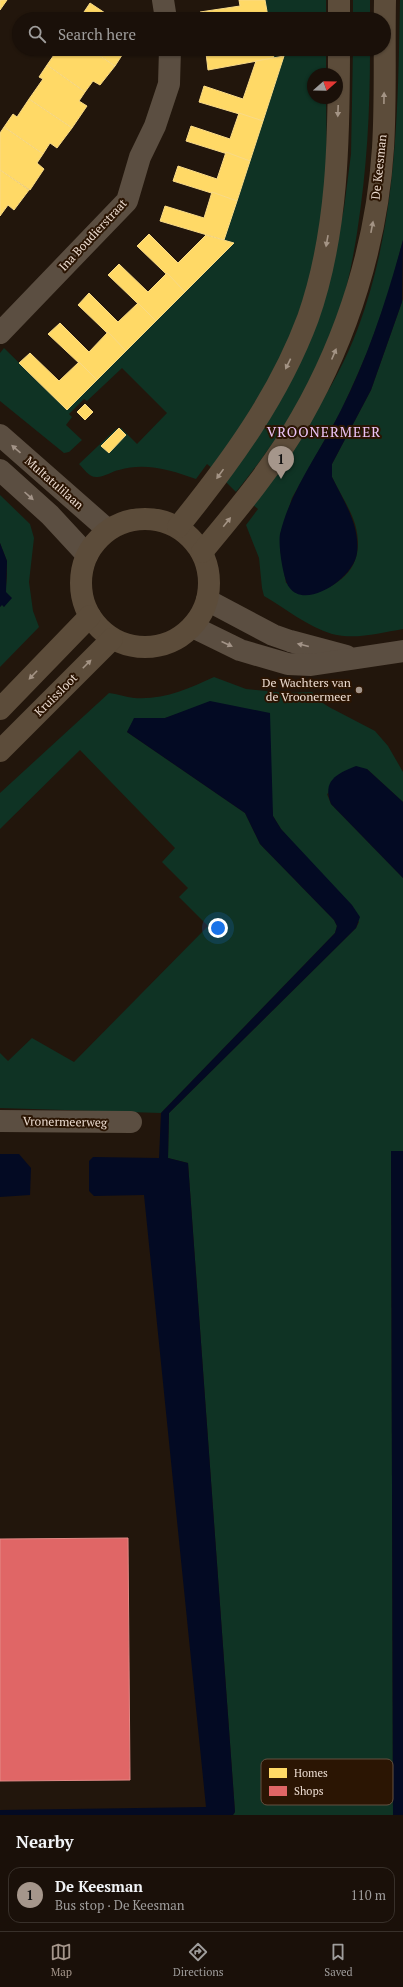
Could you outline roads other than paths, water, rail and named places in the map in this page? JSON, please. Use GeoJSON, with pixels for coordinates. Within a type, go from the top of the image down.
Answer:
{"type":"FeatureCollection","features":[{"type":"Feature","properties":{"kind":"street"},"geometry":{"type":"LineString","coordinates":[[163,0],[165,12]]}},
{"type":"Feature","properties":{"kind":"street"},"geometry":{"type":"LineString","coordinates":[[339,0],[339,12]]}},
{"type":"Feature","properties":{"kind":"street","name":"De Keesman"},"geometry":{"type":"LineString","coordinates":[[385,0],[385,12]]}},
{"type":"Feature","properties":{"kind":"street","name":"Ina Boudierstraat"},"geometry":{"type":"LineString","coordinates":[[0,333],[127,201],[140,157],[155,126],[169,84],[170,56]]}},
{"type":"Feature","properties":{"kind":"street"},"geometry":{"type":"LineString","coordinates":[[178,527],[210,488],[256,422],[289,363],[308,316],[326,250],[332,210],[338,113],[339,56]]}},
{"type":"Feature","properties":{"kind":"street","name":"De Keesman"},"geometry":{"type":"LineString","coordinates":[[202,552],[268,469],[300,419],[328,367],[352,306],[369,241],[380,174],[383,148],[384,56]]}},
{"type":"Feature","properties":{"kind":"street","name":"Multatulilaan"},"geometry":{"type":"LineString","coordinates":[[0,436],[108,530]]}},
{"type":"Feature","properties":{"kind":"street"},"geometry":{"type":"LineString","coordinates":[[0,470],[50,515],[87,555]]}},
{"type":"Feature","properties":{"kind":"street"},"geometry":{"type":"LineString","coordinates":[[145,518],[154,519],[178,527],[191,538],[202,552],[210,585],[207,600],[201,614],[192,627],[174,639],[145,647],[127,644],[112,639],[100,629],[90,616],[83,602],[81,586],[82,570],[87,555],[96,542],[108,530],[122,523],[145,518]]}},
{"type":"Feature","properties":{"kind":"street"},"geometry":{"type":"LineString","coordinates":[[207,600],[273,635],[354,658]]}},
{"type":"Feature","properties":{"kind":"street"},"geometry":{"type":"LineString","coordinates":[[0,709],[90,616]]}},
{"type":"Feature","properties":{"kind":"street"},"geometry":{"type":"LineString","coordinates":[[192,627],[240,650],[278,663],[311,665],[403,650]]}},
{"type":"Feature","properties":{"kind":"street","name":"Kruissloot"},"geometry":{"type":"LineString","coordinates":[[0,751],[112,639]]}},
{"type":"Feature","properties":{"kind":"street","name":"Vronermeerweg"},"geometry":{"type":"LineString","coordinates":[[0,1121],[131,1122]]}},
{"type":"Feature","properties":{"kind":"water"},"geometry":{"type":"Polygon","coordinates":[[[403,240],[402,302],[371,390],[332,464],[332,477],[354,523],[357,553],[354,563],[338,581],[328,588],[317,593],[306,595],[296,593],[287,583],[282,561],[280,534],[285,517],[299,485],[333,425],[351,389],[369,347],[384,305],[403,240]]]}},
{"type":"Feature","properties":{"kind":"water"},"geometry":{"type":"Polygon","coordinates":[[[0,543],[7,561],[6,592],[12,598],[4,607],[2,605],[0,607],[0,543]]]}},
{"type":"Feature","properties":{"kind":"water"},"geometry":{"type":"Polygon","coordinates":[[[210,701],[270,713],[273,816],[281,829],[352,905],[360,917],[356,928],[169,1113],[168,1158],[188,1163],[235,1812],[233,1815],[0,1815],[0,1810],[206,1807],[144,1195],[94,1196],[89,1191],[89,1161],[93,1157],[159,1158],[161,1113],[335,933],[337,926],[334,920],[260,844],[245,813],[127,732],[134,718],[165,718],[210,701]]]}},
{"type":"Feature","properties":{"kind":"water"},"geometry":{"type":"Polygon","coordinates":[[[356,766],[367,769],[403,802],[403,878],[331,804],[328,789],[333,779],[342,772],[356,766]]]}},
{"type":"Feature","properties":{"kind":"water"},"geometry":{"type":"Polygon","coordinates":[[[391,1151],[403,1151],[403,1815],[393,1815],[391,1151]]]}},
{"type":"Feature","properties":{"kind":"water"},"geometry":{"type":"Polygon","coordinates":[[[0,1154],[19,1154],[31,1168],[30,1195],[0,1197],[0,1154]]]}},
{"type":"Feature","properties":{"kind":"place","name":"De Keesman"},"geometry":{"type":"Point","coordinates":[281,479]}},
{"type":"Feature","properties":{"kind":"place","name":"De Wachters van de Vroonermeer"},"geometry":{"type":"Point","coordinates":[359,690]}},
{"type":"Feature","properties":{"kind":"district","name":"VROONERMEER"},"geometry":{"type":"Point","coordinates":[324,432]}}]}
